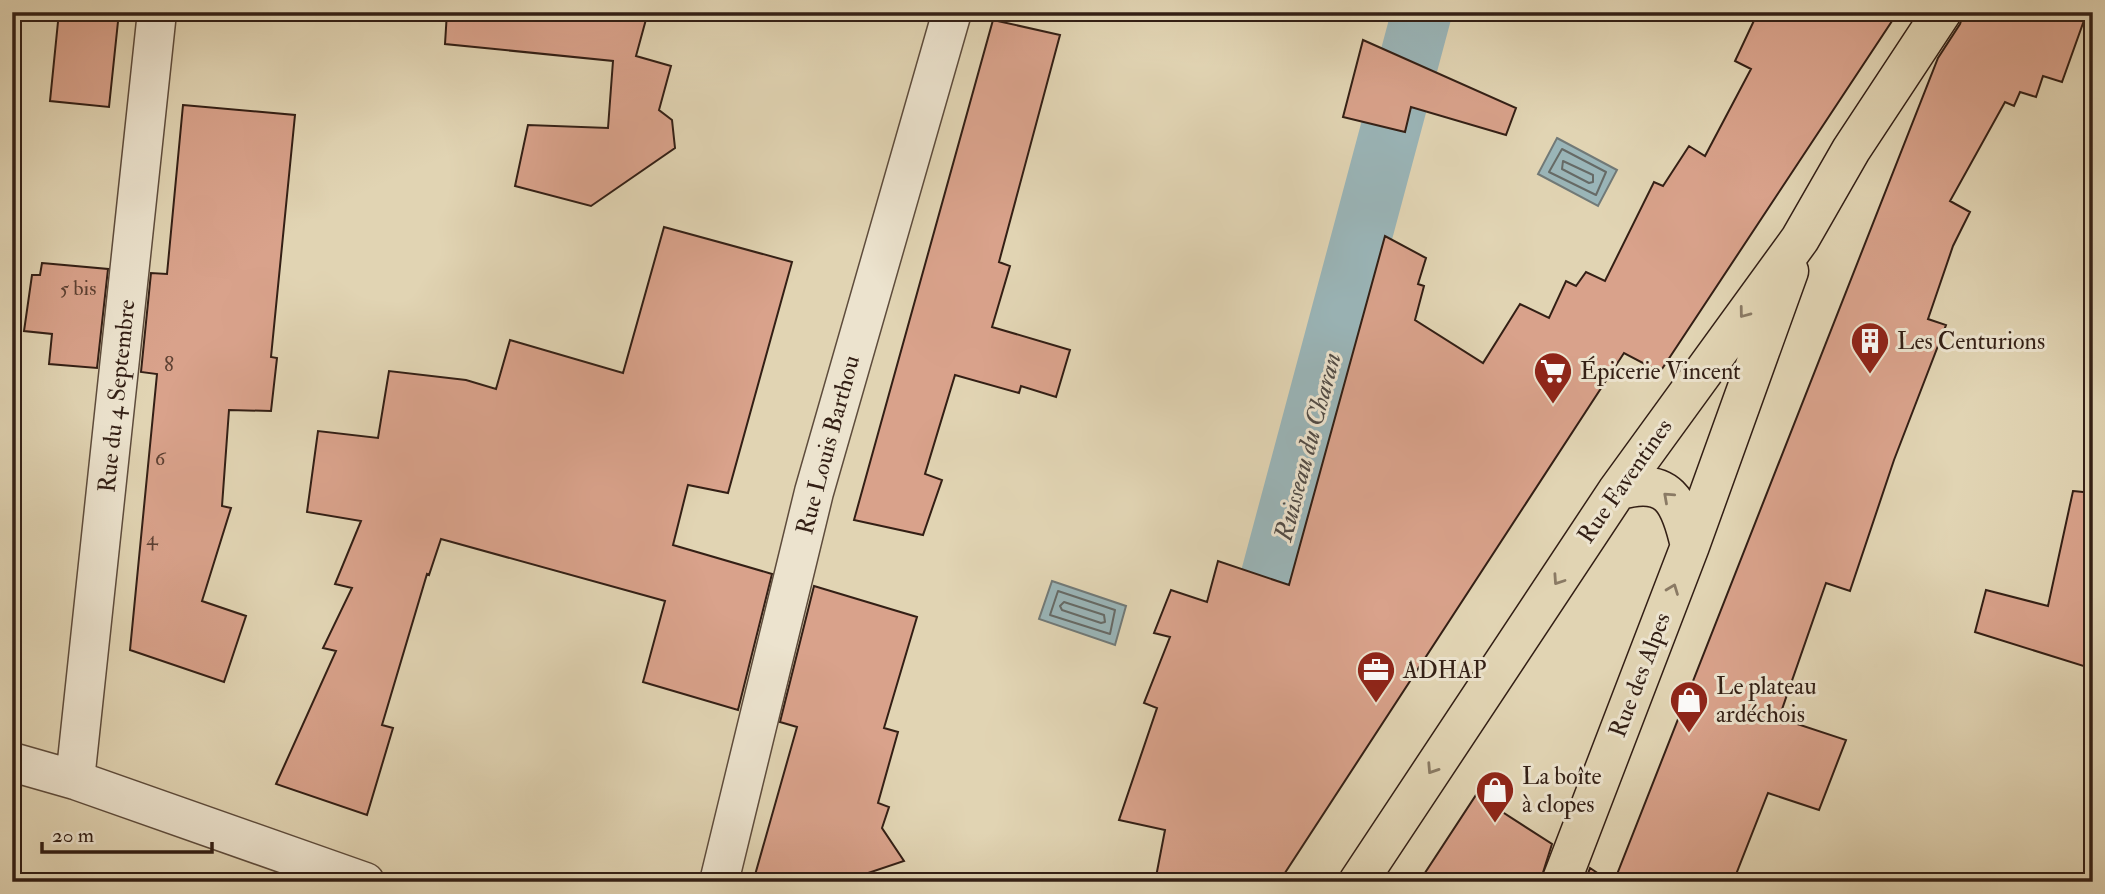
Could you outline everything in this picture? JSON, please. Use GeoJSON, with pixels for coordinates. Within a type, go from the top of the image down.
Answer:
{"type":"FeatureCollection","features":[{"type":"Feature","properties":{"kind":"main road","name":"Rue Faventines"},"geometry":{"type":"LineString","coordinates":[[1358,882],[1617,491],[1800,239],[1851,150],[1942,12]]}},
{"type":"Feature","properties":{"kind":"main road","name":"Rue des Alpes"},"geometry":{"type":"LineString","coordinates":[[1561,882],[1690,546],[1800,239]]}},
{"type":"Feature","properties":{"kind":"main road"},"geometry":{"type":"LineString","coordinates":[[1617,491],[1636,485],[1654,486],[1670,495],[1682,512],[1690,546]]}},
{"type":"Feature","properties":{"kind":"street","name":"Rue du 4 Septembre"},"geometry":{"type":"LineString","coordinates":[[75,780],[157,12]]}},
{"type":"Feature","properties":{"kind":"street","name":"Rue Louis Barthou"},"geometry":{"type":"LineString","coordinates":[[719,882],[814,492],[952,12]]}},
{"type":"Feature","properties":{"kind":"street"},"geometry":{"type":"LineString","coordinates":[[12,762],[75,780],[365,882]]}},
{"type":"Feature","properties":{"kind":"water"},"geometry":{"type":"Polygon","coordinates":[[[1557,138],[1617,170],[1598,206],[1538,174],[1557,138]]]}},
{"type":"Feature","properties":{"kind":"water"},"geometry":{"type":"Polygon","coordinates":[[[1052,581],[1126,606],[1115,645],[1039,619],[1052,581]]]}},
{"type":"Feature","properties":{"kind":"building"},"geometry":{"type":"Polygon","coordinates":[[[59,12],[119,12],[109,107],[50,101],[59,12]]]}},
{"type":"Feature","properties":{"kind":"building"},"geometry":{"type":"Polygon","coordinates":[[[447,12],[648,12],[636,56],[671,66],[659,110],[672,120],[675,148],[591,206],[515,186],[528,125],[608,128],[613,61],[445,44],[447,12]]]}},
{"type":"Feature","properties":{"kind":"building"},"geometry":{"type":"Polygon","coordinates":[[[1758,12],[1898,12],[1660,372],[1624,353],[1279,882],[1155,882],[1165,830],[1119,820],[1157,708],[1144,703],[1170,637],[1154,633],[1171,590],[1207,602],[1218,561],[1289,585],[1385,236],[1426,258],[1418,284],[1424,286],[1415,320],[1483,363],[1520,304],[1549,318],[1566,281],[1576,286],[1586,272],[1605,281],[1654,182],[1663,186],[1689,146],[1705,156],[1751,69],[1735,61],[1758,12]]]}},
{"type":"Feature","properties":{"kind":"building"},"geometry":{"type":"Polygon","coordinates":[[[1964,12],[2087,12],[2062,82],[2043,76],[2036,97],[2020,92],[2014,106],[2005,102],[1950,201],[1970,212],[1953,246],[1928,319],[1946,325],[1894,460],[1850,591],[1826,583],[1779,718],[1846,740],[1819,810],[1768,793],[1733,882],[1614,882],[1938,58],[1960,24],[1964,12]]]}},
{"type":"Feature","properties":{"kind":"building"},"geometry":{"type":"Polygon","coordinates":[[[993,20],[1060,35],[999,262],[1010,266],[992,327],[1070,350],[1056,397],[1021,386],[1019,393],[955,375],[925,474],[942,480],[923,535],[854,520],[993,20]]]}},
{"type":"Feature","properties":{"kind":"building"},"geometry":{"type":"Polygon","coordinates":[[[1363,40],[1516,108],[1506,135],[1411,107],[1405,132],[1343,117],[1363,40]]]}},
{"type":"Feature","properties":{"kind":"building"},"geometry":{"type":"Polygon","coordinates":[[[183,105],[295,115],[271,357],[277,358],[271,411],[229,410],[222,506],[231,508],[202,601],[246,616],[224,682],[130,650],[157,374],[141,372],[151,273],[167,274],[183,105]]]}},
{"type":"Feature","properties":{"kind":"building"},"geometry":{"type":"Polygon","coordinates":[[[664,227],[792,262],[728,493],[688,485],[673,545],[772,574],[738,710],[643,682],[665,601],[441,539],[429,575],[427,574],[382,725],[393,728],[367,815],[276,784],[336,651],[323,648],[352,588],[335,584],[361,521],[307,512],[318,431],[378,438],[389,371],[466,380],[496,389],[510,340],[623,373],[664,227]]]}},
{"type":"Feature","properties":{"kind":"building"},"geometry":{"type":"Polygon","coordinates":[[[42,263],[108,269],[97,368],[49,364],[52,334],[24,331],[32,275],[40,275],[42,263]]]}},
{"type":"Feature","properties":{"kind":"building"},"geometry":{"type":"Polygon","coordinates":[[[2073,491],[2093,493],[2093,669],[1975,632],[1986,590],[2048,606],[2073,491]]]}},
{"type":"Feature","properties":{"kind":"building"},"geometry":{"type":"Polygon","coordinates":[[[814,586],[917,617],[884,728],[898,732],[878,803],[889,807],[882,828],[904,861],[865,874],[863,882],[753,882],[797,727],[780,722],[814,586]]]}},
{"type":"Feature","properties":{"kind":"building"},"geometry":{"type":"Polygon","coordinates":[[[1476,795],[1552,844],[1540,882],[1419,882],[1476,795]]]}},
{"type":"Feature","properties":{"kind":"building"},"geometry":{"type":"Polygon","coordinates":[[[1590,868],[1611,882],[1585,882],[1590,868]]]}},
{"type":"Feature","properties":{"kind":"waterway","name":"Ruisseau du Charan"},"geometry":{"type":"LineString","coordinates":[[1249,657],[1422,12]]}},
{"type":"Feature","properties":{"kind":"place","name":"Les Centurions"},"geometry":{"type":"Point","coordinates":[1870,375]}},
{"type":"Feature","properties":{"kind":"place","name":"Épicerie Vincent"},"geometry":{"type":"Point","coordinates":[1553,405]}},
{"type":"Feature","properties":{"kind":"place","name":"ADHAP"},"geometry":{"type":"Point","coordinates":[1376,704]}},
{"type":"Feature","properties":{"kind":"place","name":"Le plateau ardéchois"},"geometry":{"type":"Point","coordinates":[1689,734]}},
{"type":"Feature","properties":{"kind":"place","name":"La boîte à clopes"},"geometry":{"type":"Point","coordinates":[1495,824]}}]}
